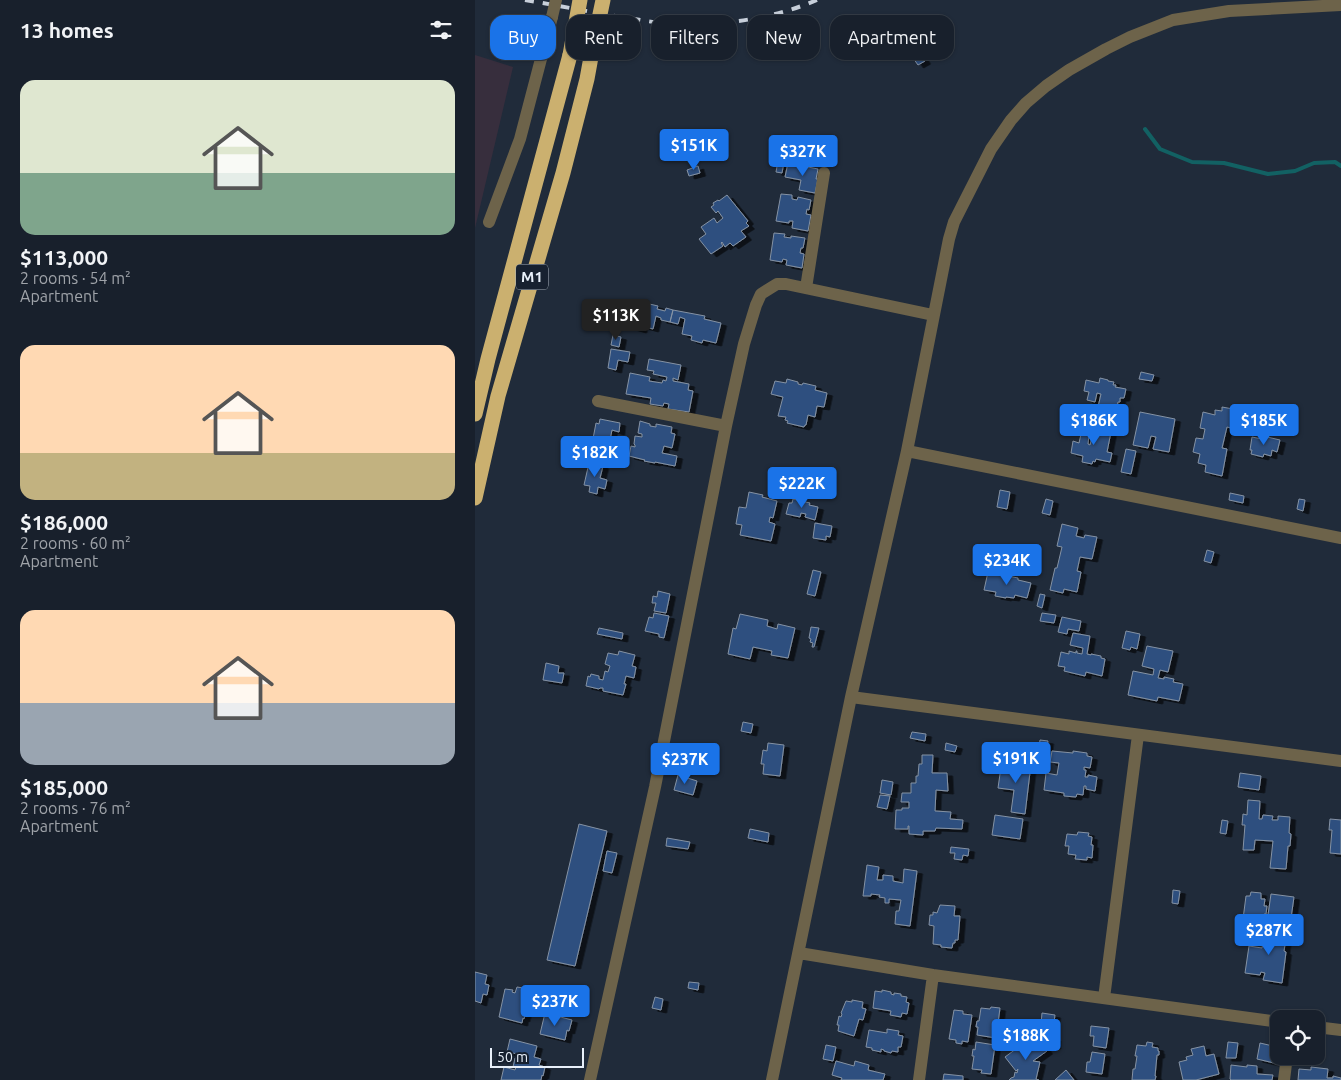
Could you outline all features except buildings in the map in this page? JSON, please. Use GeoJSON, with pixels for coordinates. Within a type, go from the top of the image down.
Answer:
{"type":"FeatureCollection","features":[{"type":"Feature","properties":{"kind":"highway","name":"M1"},"geometry":{"type":"LineString","coordinates":[[475,414],[490,349],[570,55],[580,0]]}},
{"type":"Feature","properties":{"kind":"highway","name":"M1"},"geometry":{"type":"LineString","coordinates":[[475,498],[498,396],[560,181],[587,79],[603,0]]}},
{"type":"Feature","properties":{"kind":"street"},"geometry":{"type":"LineString","coordinates":[[489,222],[520,139],[556,0]]}},
{"type":"Feature","properties":{"kind":"street"},"geometry":{"type":"LineString","coordinates":[[772,1080],[851,697],[907,450],[949,238],[954,222],[991,149],[1011,120],[1046,86],[1069,70],[1130,37],[1173,20],[1229,11],[1341,6]]}},
{"type":"Feature","properties":{"kind":"street"},"geometry":{"type":"LineString","coordinates":[[806,288],[824,173]]}},
{"type":"Feature","properties":{"kind":"street"},"geometry":{"type":"LineString","coordinates":[[590,1080],[655,787],[726,426],[744,344],[756,305],[761,294],[777,284],[786,284],[933,315]]}},
{"type":"Feature","properties":{"kind":"street"},"geometry":{"type":"LineString","coordinates":[[598,401],[726,426]]}},
{"type":"Feature","properties":{"kind":"street"},"geometry":{"type":"LineString","coordinates":[[907,450],[1341,538]]}},
{"type":"Feature","properties":{"kind":"street"},"geometry":{"type":"LineString","coordinates":[[851,697],[1341,761]]}},
{"type":"Feature","properties":{"kind":"street"},"geometry":{"type":"LineString","coordinates":[[1104,998],[1138,735]]}},
{"type":"Feature","properties":{"kind":"street"},"geometry":{"type":"LineString","coordinates":[[799,953],[933,975],[1270,1021]]}},
{"type":"Feature","properties":{"kind":"street"},"geometry":{"type":"LineString","coordinates":[[919,1080],[933,975]]}},
{"type":"Feature","properties":{"kind":"street"},"geometry":{"type":"LineString","coordinates":[[1325,1028],[1341,1030]]}},
{"type":"Feature","properties":{"kind":"street"},"geometry":{"type":"LineString","coordinates":[[1284,1080],[1286,1065]]}},
{"type":"Feature","properties":{"kind":"shaded area"},"geometry":{"type":"Polygon","coordinates":[[[475,55],[513,67],[475,228],[475,55]]]}},
{"type":"Feature","properties":{"kind":"waterway"},"geometry":{"type":"LineString","coordinates":[[1145,129],[1160,149],[1192,162],[1224,163],[1268,174],[1295,171],[1314,163],[1335,162],[1341,166]]}},
{"type":"Feature","properties":{"kind":"railway"},"geometry":{"type":"LineString","coordinates":[[525,0],[646,21],[683,24],[742,21],[780,13],[817,0]]}}]}
